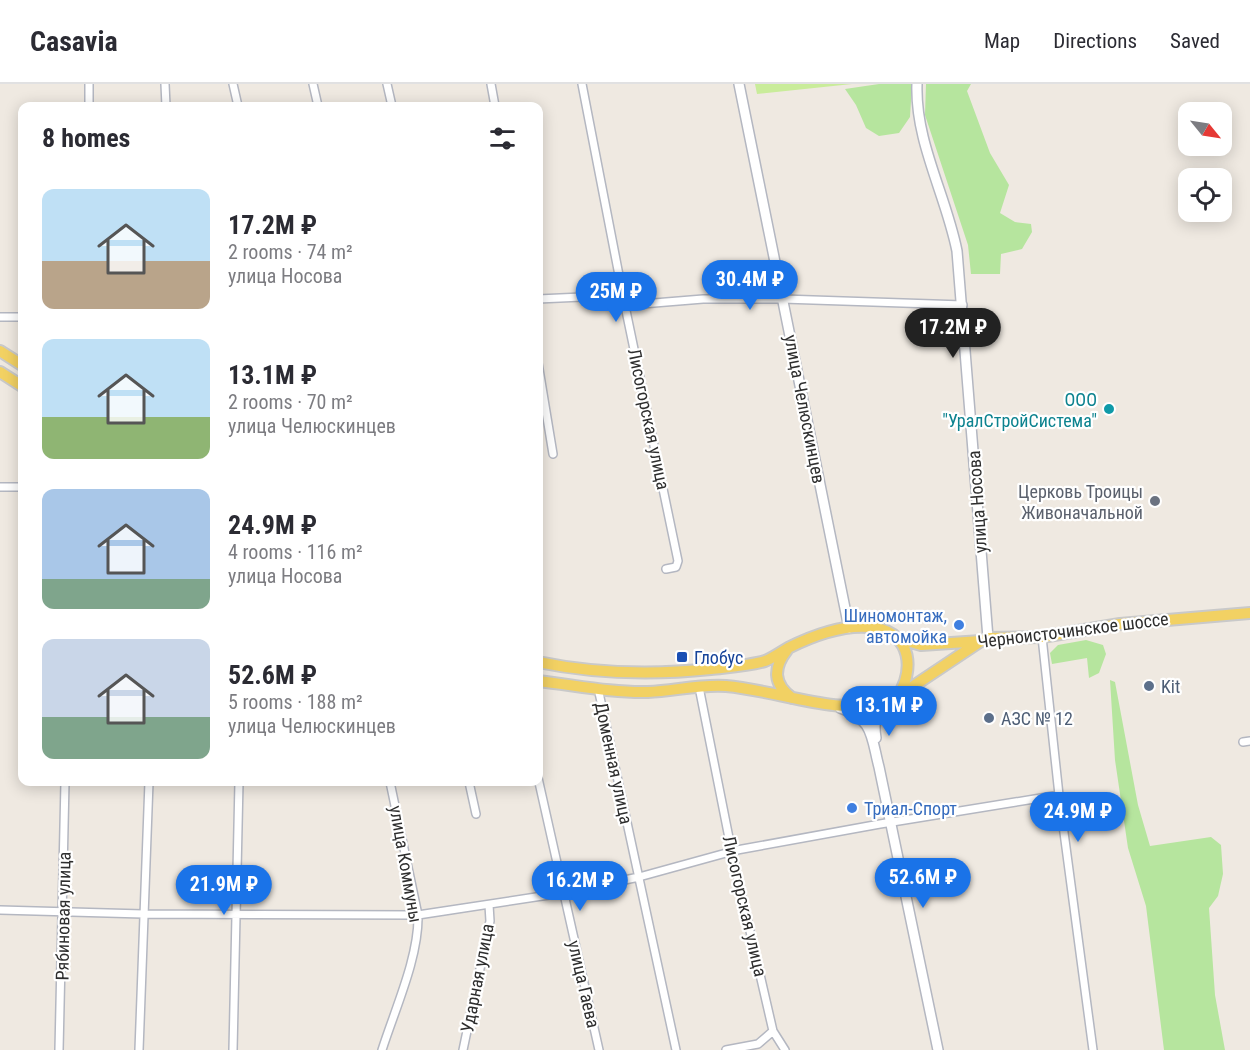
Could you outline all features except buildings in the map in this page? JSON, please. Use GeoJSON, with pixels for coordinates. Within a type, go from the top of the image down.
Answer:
{"type":"FeatureCollection","features":[{"type":"Feature","properties":{"kind":"main road"},"geometry":{"type":"LineString","coordinates":[[0,351],[18,362]]}},
{"type":"Feature","properties":{"kind":"main road"},"geometry":{"type":"LineString","coordinates":[[0,372],[18,383]]}},
{"type":"Feature","properties":{"kind":"main road","name":"Черноисточинское шоссе"},"geometry":{"type":"LineString","coordinates":[[897,638],[921,645],[1042,637],[1120,624],[1250,613]]}},
{"type":"Feature","properties":{"kind":"main road"},"geometry":{"type":"LineString","coordinates":[[543,663],[597,671],[635,673],[669,673],[746,665],[766,661],[808,639],[849,628],[875,628],[886,631],[897,638],[905,652],[909,667],[906,682],[898,696]]}},
{"type":"Feature","properties":{"kind":"main road"},"geometry":{"type":"LineString","coordinates":[[543,682],[648,692],[724,686],[832,706],[876,706],[888,703],[985,639]]}},
{"type":"Feature","properties":{"kind":"main road"},"geometry":{"type":"LineString","coordinates":[[789,648],[779,660],[777,676],[784,693],[793,698]]}},
{"type":"Feature","properties":{"kind":"street"},"geometry":{"type":"LineString","coordinates":[[88,84],[89,102]]}},
{"type":"Feature","properties":{"kind":"street"},"geometry":{"type":"LineString","coordinates":[[165,84],[166,102]]}},
{"type":"Feature","properties":{"kind":"street"},"geometry":{"type":"LineString","coordinates":[[233,84],[237,102]]}},
{"type":"Feature","properties":{"kind":"street"},"geometry":{"type":"LineString","coordinates":[[313,84],[317,102]]}},
{"type":"Feature","properties":{"kind":"street"},"geometry":{"type":"LineString","coordinates":[[387,84],[391,102]]}},
{"type":"Feature","properties":{"kind":"street"},"geometry":{"type":"LineString","coordinates":[[491,84],[494,102]]}},
{"type":"Feature","properties":{"kind":"street","name":"Лисогорская улица"},"geometry":{"type":"LineString","coordinates":[[582,84],[624,302],[678,561],[676,567],[666,569]]}},
{"type":"Feature","properties":{"kind":"street","name":"улица Челюскинцев"},"geometry":{"type":"LineString","coordinates":[[739,84],[849,628]]}},
{"type":"Feature","properties":{"kind":"street","name":"улица Носова"},"geometry":{"type":"LineString","coordinates":[[916,84],[919,126],[953,231],[957,251],[963,305],[985,639]]}},
{"type":"Feature","properties":{"kind":"street"},"geometry":{"type":"LineString","coordinates":[[543,299],[604,296],[642,304],[703,299],[783,299],[963,305]]}},
{"type":"Feature","properties":{"kind":"street"},"geometry":{"type":"LineString","coordinates":[[0,317],[18,317]]}},
{"type":"Feature","properties":{"kind":"street"},"geometry":{"type":"LineString","coordinates":[[543,393],[553,454]]}},
{"type":"Feature","properties":{"kind":"street"},"geometry":{"type":"LineString","coordinates":[[0,487],[18,487]]}},
{"type":"Feature","properties":{"kind":"street"},"geometry":{"type":"LineString","coordinates":[[1042,637],[1059,795],[1093,1050]]}},
{"type":"Feature","properties":{"kind":"street","name":"Лисогорская улица"},"geometry":{"type":"LineString","coordinates":[[699,687],[732,853],[773,1032],[785,1050]]}},
{"type":"Feature","properties":{"kind":"street","name":"Доменная улица"},"geometry":{"type":"LineString","coordinates":[[598,688],[676,1050]]}},
{"type":"Feature","properties":{"kind":"street"},"geometry":{"type":"LineString","coordinates":[[879,767],[874,726],[877,715],[888,703]]}},
{"type":"Feature","properties":{"kind":"street"},"geometry":{"type":"LineString","coordinates":[[832,706],[851,712],[864,720],[868,728],[891,822],[938,1050]]}},
{"type":"Feature","properties":{"kind":"street","name":"Рябиновая улица"},"geometry":{"type":"LineString","coordinates":[[60,1050],[65,786]]}},
{"type":"Feature","properties":{"kind":"street"},"geometry":{"type":"LineString","coordinates":[[140,1050],[149,786]]}},
{"type":"Feature","properties":{"kind":"street"},"geometry":{"type":"LineString","coordinates":[[233,1050],[239,786]]}},
{"type":"Feature","properties":{"kind":"street","name":"улица Коммуны"},"geometry":{"type":"LineString","coordinates":[[382,1050],[413,956],[418,930],[418,915],[391,786]]}},
{"type":"Feature","properties":{"kind":"street"},"geometry":{"type":"LineString","coordinates":[[470,786],[476,814]]}},
{"type":"Feature","properties":{"kind":"street","name":"улица Гаева"},"geometry":{"type":"LineString","coordinates":[[540,786],[599,1050]]}},
{"type":"Feature","properties":{"kind":"street"},"geometry":{"type":"LineString","coordinates":[[0,910],[143,914],[418,915],[562,893],[639,877],[737,850],[1059,795]]}},
{"type":"Feature","properties":{"kind":"street","name":"Ударная улица"},"geometry":{"type":"LineString","coordinates":[[463,1050],[490,921],[489,905]]}},
{"type":"Feature","properties":{"kind":"street"},"geometry":{"type":"LineString","coordinates":[[726,1050],[758,1044],[773,1032]]}},
{"type":"Feature","properties":{"kind":"green space"},"geometry":{"type":"Polygon","coordinates":[[[755,84],[852,84],[757,94],[755,84]]]}},
{"type":"Feature","properties":{"kind":"green space"},"geometry":{"type":"Polygon","coordinates":[[[879,84],[912,84],[910,117],[899,133],[879,136],[866,128],[856,105],[845,89],[879,84]]]}},
{"type":"Feature","properties":{"kind":"green space"},"geometry":{"type":"Polygon","coordinates":[[[926,84],[971,84],[967,91],[990,153],[1009,185],[1000,213],[1015,222],[1031,224],[1032,232],[1022,249],[1001,254],[1000,274],[971,274],[968,245],[925,115],[926,84]]]}},
{"type":"Feature","properties":{"kind":"green space"},"geometry":{"type":"Polygon","coordinates":[[[1086,640],[1103,645],[1106,654],[1099,673],[1089,678],[1087,658],[1052,664],[1050,653],[1058,645],[1086,640]]]}},
{"type":"Feature","properties":{"kind":"green space"},"geometry":{"type":"Polygon","coordinates":[[[1110,680],[1115,682],[1138,805],[1150,846],[1211,837],[1221,845],[1223,874],[1218,896],[1209,908],[1215,995],[1225,1050],[1164,1050],[1146,906],[1128,848],[1115,760],[1110,680]]]}},
{"type":"Feature","properties":{"kind":"place","name":"ООО \"УралСтройСистема\""},"geometry":{"type":"Point","coordinates":[1109,409]}},
{"type":"Feature","properties":{"kind":"place","name":"Церковь Троицы Живоначальной"},"geometry":{"type":"Point","coordinates":[1155,501]}},
{"type":"Feature","properties":{"kind":"place","name":"Шиномонтаж, автомойка"},"geometry":{"type":"Point","coordinates":[959,625]}},
{"type":"Feature","properties":{"kind":"place","name":"Глобус"},"geometry":{"type":"Point","coordinates":[682,657]}},
{"type":"Feature","properties":{"kind":"place","name":"Kit"},"geometry":{"type":"Point","coordinates":[1149,686]}},
{"type":"Feature","properties":{"kind":"place","name":"АЗС № 12"},"geometry":{"type":"Point","coordinates":[989,718]}},
{"type":"Feature","properties":{"kind":"place","name":"Триал-Спорт"},"geometry":{"type":"Point","coordinates":[852,808]}}]}
